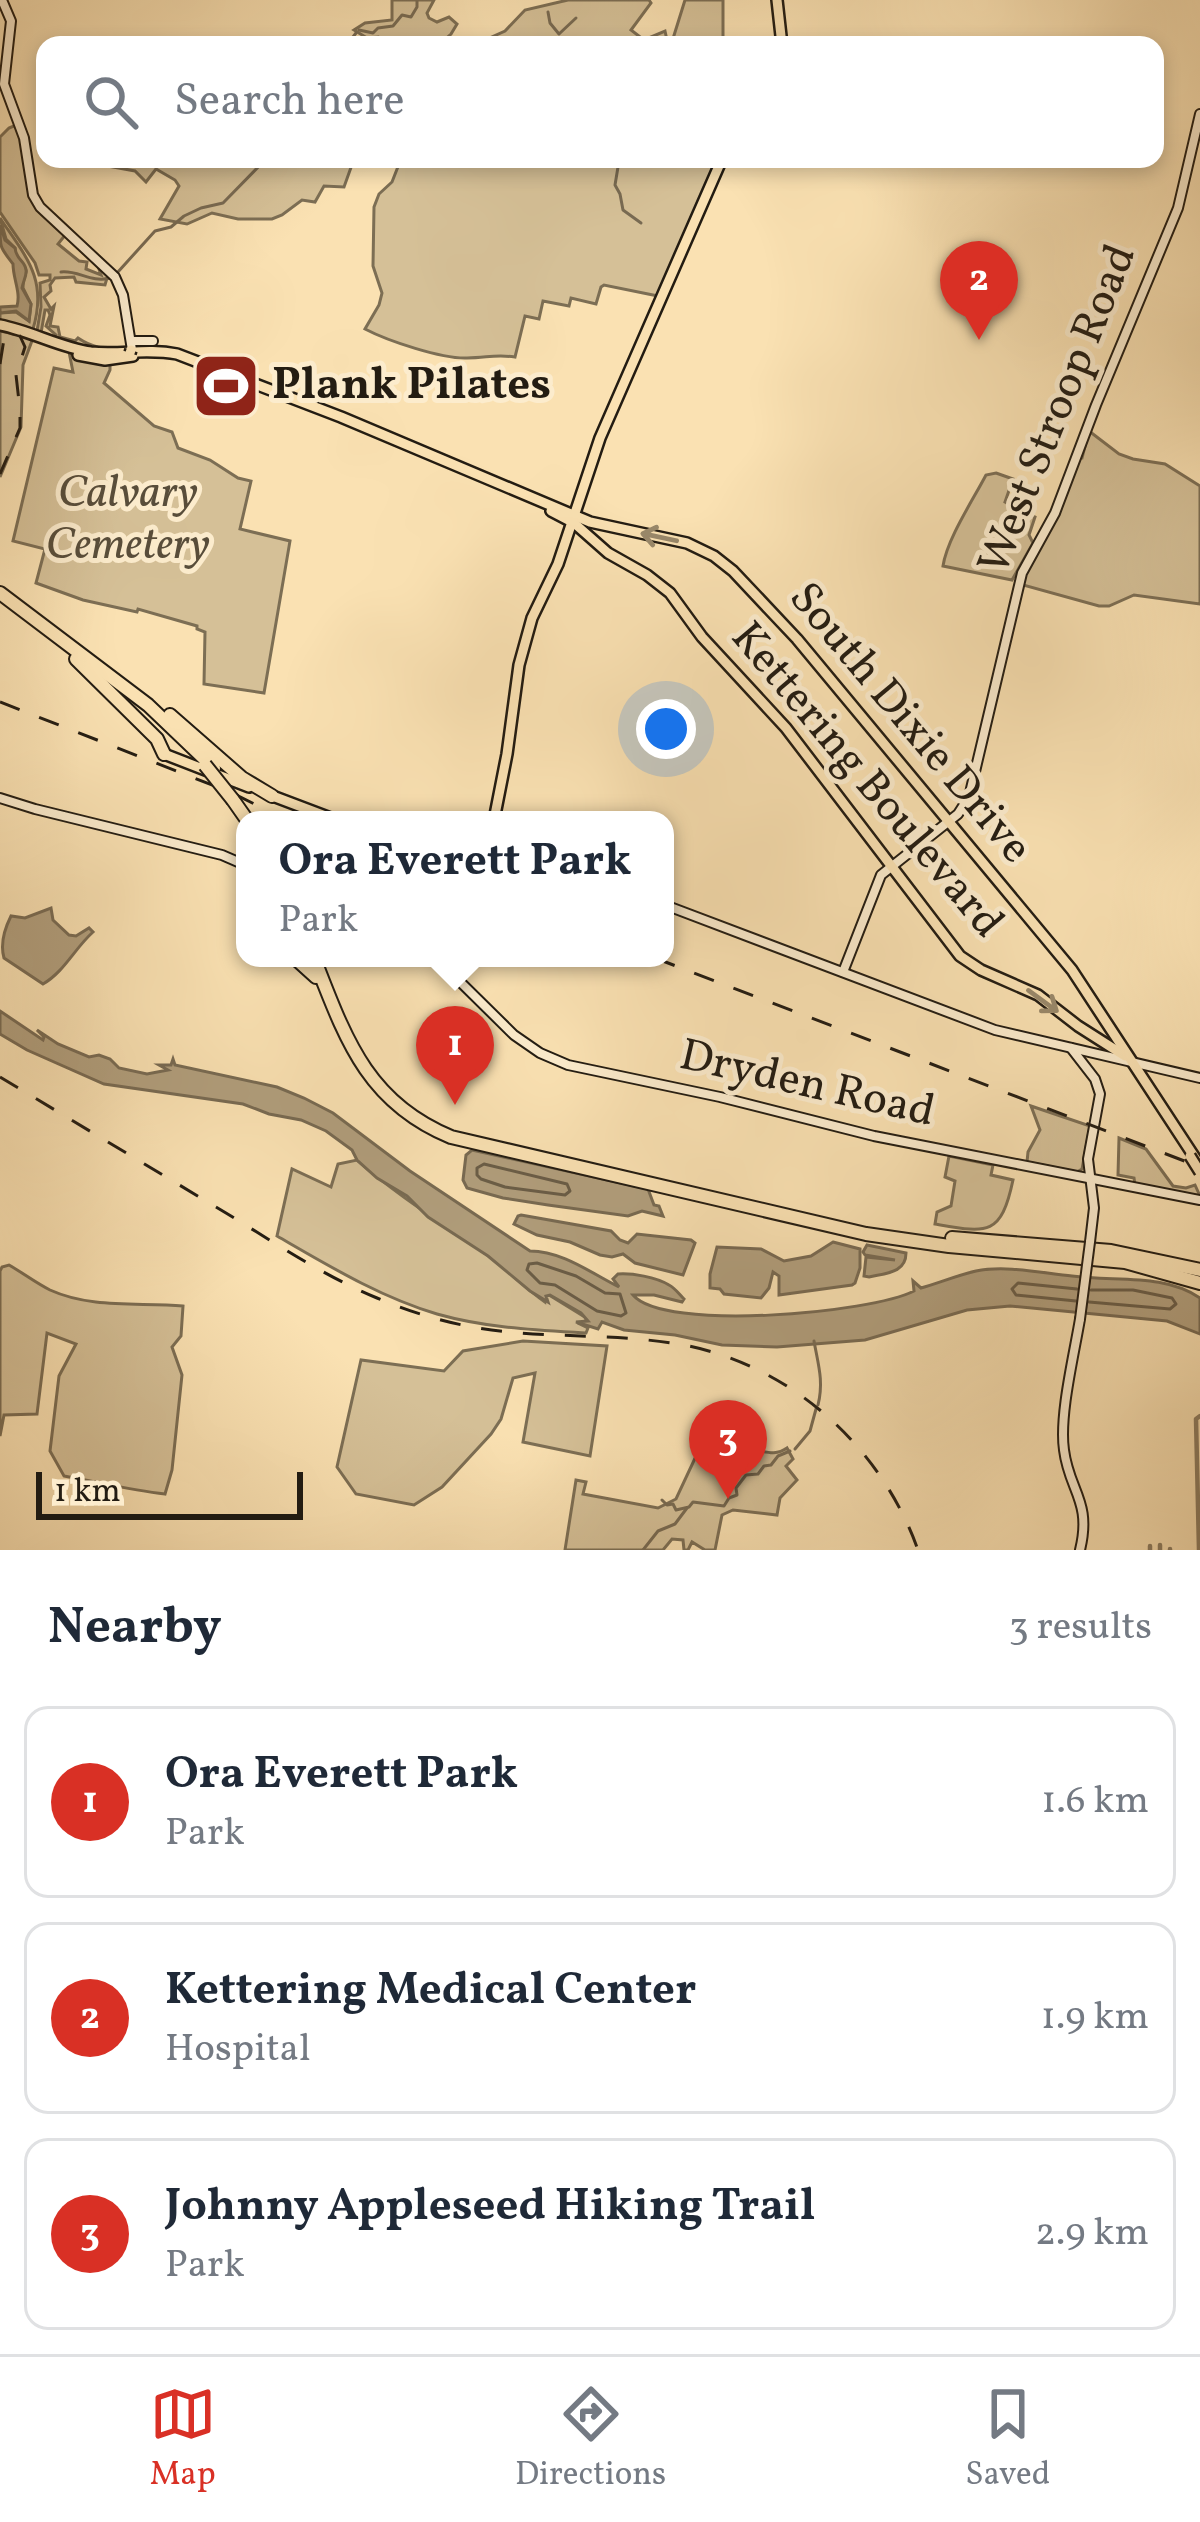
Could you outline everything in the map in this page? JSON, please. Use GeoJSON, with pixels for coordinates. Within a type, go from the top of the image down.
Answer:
{"type":"FeatureCollection","features":[{"type":"Feature","properties":{"kind":"highway"},"geometry":{"type":"LineString","coordinates":[[0,595],[210,767]]}},
{"type":"Feature","properties":{"kind":"highway"},"geometry":{"type":"LineString","coordinates":[[0,595],[158,714],[241,801]]}},
{"type":"Feature","properties":{"kind":"highway"},"geometry":{"type":"LineString","coordinates":[[58,642],[158,749]]}},
{"type":"Feature","properties":{"kind":"highway"},"geometry":{"type":"LineString","coordinates":[[86,658],[154,702],[241,801]]}},
{"type":"Feature","properties":{"kind":"highway"},"geometry":{"type":"LineString","coordinates":[[241,801],[247,782],[272,796]]}},
{"type":"Feature","properties":{"kind":"highway"},"geometry":{"type":"LineString","coordinates":[[305,967],[317,978],[359,1063],[390,1099],[423,1123],[458,1139],[881,1237],[1195,1273]]}},
{"type":"Feature","properties":{"kind":"highway"},"geometry":{"type":"LineString","coordinates":[[321,967],[343,1031]]}},
{"type":"Feature","properties":{"kind":"highway"},"geometry":{"type":"LineString","coordinates":[[322,967],[356,1049],[381,1082],[411,1108],[454,1130],[896,1231],[1111,1251],[1166,1260],[1195,1273]]}},
{"type":"Feature","properties":{"kind":"main road"},"geometry":{"type":"LineString","coordinates":[[2,0],[11,20],[4,84],[24,138],[34,199],[118,281],[136,350]]}},
{"type":"Feature","properties":{"kind":"main road"},"geometry":{"type":"LineString","coordinates":[[777,0],[781,36]]}},
{"type":"Feature","properties":{"kind":"main road","name":"West Stroop Road"},"geometry":{"type":"LineString","coordinates":[[844,972],[880,878],[961,811],[972,788],[1022,573],[1055,513],[1177,212],[1200,114]]}},
{"type":"Feature","properties":{"kind":"main road"},"geometry":{"type":"LineString","coordinates":[[496,811],[523,647],[535,610],[575,521],[587,464],[718,168]]}},
{"type":"Feature","properties":{"kind":"main road"},"geometry":{"type":"LineString","coordinates":[[0,327],[93,358],[136,350]]}},
{"type":"Feature","properties":{"kind":"main road"},"geometry":{"type":"LineString","coordinates":[[0,327],[28,331],[104,357],[154,346],[575,521]]}},
{"type":"Feature","properties":{"kind":"main road"},"geometry":{"type":"LineString","coordinates":[[178,357],[308,404],[546,504],[575,521]]}},
{"type":"Feature","properties":{"kind":"main road","name":"South Dixie Drive"},"geometry":{"type":"LineString","coordinates":[[575,521],[687,543],[734,571],[797,639],[1072,970],[1118,1048]]}},
{"type":"Feature","properties":{"kind":"main road","name":"Kettering Boulevard"},"geometry":{"type":"LineString","coordinates":[[575,521],[608,553],[647,575],[674,598],[705,641],[786,728],[972,970],[1038,994],[1133,1063]]}},
{"type":"Feature","properties":{"kind":"main road"},"geometry":{"type":"LineString","coordinates":[[158,749],[241,801]]}},
{"type":"Feature","properties":{"kind":"main road"},"geometry":{"type":"LineString","coordinates":[[272,796],[312,811]]}},
{"type":"Feature","properties":{"kind":"main road"},"geometry":{"type":"LineString","coordinates":[[0,798],[236,861]]}},
{"type":"Feature","properties":{"kind":"main road"},"geometry":{"type":"LineString","coordinates":[[674,908],[995,1030],[1084,1050],[1118,1048]]}},
{"type":"Feature","properties":{"kind":"main road","name":"Dryden Road"},"geometry":{"type":"LineString","coordinates":[[445,967],[514,1036],[568,1065],[1088,1184],[1200,1200]]}},
{"type":"Feature","properties":{"kind":"main road"},"geometry":{"type":"LineString","coordinates":[[1070,1047],[1097,1090],[1086,1167],[1094,1216],[1063,1443],[1083,1512],[1080,1550]]}},
{"type":"Feature","properties":{"kind":"main road"},"geometry":{"type":"LineString","coordinates":[[1070,1047],[1087,1067]]}},
{"type":"Feature","properties":{"kind":"main road"},"geometry":{"type":"LineString","coordinates":[[1084,1050],[1079,1055],[1100,1094],[1088,1184]]}},
{"type":"Feature","properties":{"kind":"main road"},"geometry":{"type":"LineString","coordinates":[[1133,1063],[1147,1072],[1200,1078]]}},
{"type":"Feature","properties":{"kind":"main road"},"geometry":{"type":"LineString","coordinates":[[1133,1063],[1196,1163]]}},
{"type":"Feature","properties":{"kind":"main road"},"geometry":{"type":"LineString","coordinates":[[1147,1072],[1196,1163]]}},
{"type":"Feature","properties":{"kind":"green space"},"geometry":{"type":"Polygon","coordinates":[[[392,0],[434,0],[429,18],[437,22],[449,17],[457,24],[449,36],[364,36],[354,30],[365,23],[392,20],[392,0]]]}},
{"type":"Feature","properties":{"kind":"green space"},"geometry":{"type":"Polygon","coordinates":[[[568,0],[651,3],[631,30],[639,36],[494,36],[525,10],[568,0]]]}},
{"type":"Feature","properties":{"kind":"green space"},"geometry":{"type":"Polygon","coordinates":[[[685,0],[723,0],[723,36],[674,36],[685,0]]]}},
{"type":"Feature","properties":{"kind":"green space"},"geometry":{"type":"Polygon","coordinates":[[[16,125],[29,191],[66,234],[58,244],[87,262],[86,269],[101,275],[98,266],[111,277],[105,285],[76,282],[74,277],[55,278],[44,297],[51,309],[54,306],[50,326],[58,327],[60,337],[120,350],[89,349],[55,338],[46,326],[48,310],[41,333],[37,331],[40,283],[50,280],[50,275],[39,275],[0,212],[0,137],[16,125]]]}},
{"type":"Feature","properties":{"kind":"green space"},"geometry":{"type":"Polygon","coordinates":[[[118,168],[351,168],[344,187],[324,186],[315,202],[302,200],[272,219],[212,213],[187,224],[160,219],[179,186],[175,180],[156,169],[146,182],[135,171],[118,168]]]}},
{"type":"Feature","properties":{"kind":"green space"},"geometry":{"type":"Polygon","coordinates":[[[397,168],[718,168],[658,296],[604,285],[596,304],[571,298],[569,306],[543,301],[539,319],[525,316],[515,357],[444,356],[365,329],[382,293],[373,266],[374,207],[397,168]]]}},
{"type":"Feature","properties":{"kind":"green space"},"geometry":{"type":"Polygon","coordinates":[[[0,218],[36,282],[33,329],[0,321],[0,313],[16,312],[29,321],[31,304],[23,288],[26,270],[6,239],[0,218]]]}},
{"type":"Feature","properties":{"kind":"green space"},"geometry":{"type":"Polygon","coordinates":[[[0,331],[33,338],[23,365],[21,427],[0,477],[0,331]]]}},
{"type":"Feature","properties":{"kind":"green space","name":"Calvary Cemetery"},"geometry":{"type":"Polygon","coordinates":[[[69,352],[110,360],[104,383],[154,426],[172,432],[178,448],[251,481],[240,529],[290,541],[264,693],[204,684],[205,632],[197,626],[83,600],[36,583],[45,549],[13,541],[54,368],[73,372],[69,352]]]}},
{"type":"Feature","properties":{"kind":"green space"},"geometry":{"type":"Polygon","coordinates":[[[1089,431],[1119,454],[1165,464],[1200,486],[1200,604],[1134,595],[1099,606],[1023,585],[1082,458],[1089,431]]]}},
{"type":"Feature","properties":{"kind":"green space"},"geometry":{"type":"Polygon","coordinates":[[[986,475],[1013,479],[1005,502],[1035,517],[1029,535],[1033,543],[1012,580],[943,566],[955,532],[986,475]]]}},
{"type":"Feature","properties":{"kind":"green space"},"geometry":{"type":"Polygon","coordinates":[[[1031,1106],[1090,1126],[1082,1169],[1077,1172],[1027,1162],[1040,1130],[1031,1106]]]}},
{"type":"Feature","properties":{"kind":"green space"},"geometry":{"type":"Polygon","coordinates":[[[1119,1138],[1146,1149],[1173,1186],[1195,1185],[1200,1196],[1135,1185],[1134,1178],[1118,1175],[1119,1138]]]}},
{"type":"Feature","properties":{"kind":"green space"},"geometry":{"type":"Polygon","coordinates":[[[949,1156],[993,1165],[991,1175],[1013,1180],[1003,1212],[989,1227],[935,1224],[937,1212],[951,1206],[955,1181],[945,1177],[949,1156]]]}},
{"type":"Feature","properties":{"kind":"green space"},"geometry":{"type":"Polygon","coordinates":[[[357,1160],[545,1302],[549,1295],[588,1319],[580,1324],[588,1328],[586,1333],[492,1325],[437,1314],[375,1290],[277,1236],[292,1169],[331,1187],[338,1164],[357,1160]]]}},
{"type":"Feature","properties":{"kind":"green space"},"geometry":{"type":"Polygon","coordinates":[[[9,1265],[50,1290],[82,1300],[183,1306],[181,1336],[172,1347],[182,1375],[165,1494],[64,1476],[50,1451],[59,1376],[76,1344],[47,1333],[37,1414],[4,1415],[0,1436],[0,1271],[9,1265]]]}},
{"type":"Feature","properties":{"kind":"green space"},"geometry":{"type":"Polygon","coordinates":[[[523,1341],[607,1346],[590,1456],[523,1442],[535,1373],[513,1378],[501,1419],[442,1487],[414,1505],[356,1494],[337,1467],[361,1360],[444,1371],[463,1351],[523,1341]]]}},
{"type":"Feature","properties":{"kind":"green space"},"geometry":{"type":"Polygon","coordinates":[[[787,1448],[793,1459],[786,1466],[797,1480],[780,1498],[777,1515],[733,1510],[722,1515],[715,1550],[692,1542],[684,1550],[683,1540],[672,1539],[663,1550],[565,1550],[576,1480],[586,1482],[583,1494],[658,1508],[676,1499],[697,1454],[717,1462],[743,1461],[747,1449],[772,1453],[787,1448]]]}},
{"type":"Feature","properties":{"kind":"water"},"geometry":{"type":"Polygon","coordinates":[[[0,225],[25,267],[22,288],[31,304],[29,321],[16,311],[0,313],[0,307],[17,306],[18,296],[0,225]]]}},
{"type":"Feature","properties":{"kind":"water"},"geometry":{"type":"Polygon","coordinates":[[[51,908],[53,920],[69,935],[89,928],[93,932],[43,984],[4,958],[3,942],[11,916],[25,918],[51,908]]]}},
{"type":"Feature","properties":{"kind":"water"},"geometry":{"type":"Polygon","coordinates":[[[0,1011],[43,1040],[37,1030],[89,1057],[110,1059],[119,1068],[147,1074],[168,1070],[159,1065],[171,1065],[173,1059],[175,1065],[277,1087],[304,1098],[333,1113],[530,1251],[565,1259],[619,1287],[613,1279],[618,1274],[658,1280],[684,1299],[633,1295],[652,1306],[724,1316],[814,1312],[891,1299],[914,1291],[913,1281],[921,1288],[976,1271],[1012,1269],[1139,1280],[1186,1290],[1200,1298],[1200,1334],[1167,1321],[1010,1306],[967,1310],[865,1340],[777,1347],[722,1345],[624,1330],[602,1322],[598,1329],[576,1322],[588,1321],[550,1295],[548,1302],[530,1291],[488,1256],[428,1217],[326,1131],[243,1104],[104,1084],[0,1034],[0,1011]]]}},
{"type":"Feature","properties":{"kind":"water"},"geometry":{"type":"Polygon","coordinates":[[[472,1150],[648,1189],[663,1216],[548,1205],[467,1188],[463,1180],[466,1155],[472,1150]]]}},
{"type":"Feature","properties":{"kind":"water"},"geometry":{"type":"Polygon","coordinates":[[[521,1215],[611,1231],[628,1243],[637,1234],[695,1243],[683,1275],[635,1263],[623,1254],[600,1255],[537,1235],[514,1224],[521,1215]]]}},
{"type":"Feature","properties":{"kind":"water"},"geometry":{"type":"Polygon","coordinates":[[[833,1242],[860,1249],[860,1268],[852,1285],[779,1295],[779,1276],[773,1272],[761,1298],[710,1288],[717,1247],[761,1249],[784,1261],[811,1256],[833,1242]]]}},
{"type":"Feature","properties":{"kind":"water"},"geometry":{"type":"Polygon","coordinates":[[[867,1245],[906,1253],[903,1265],[864,1276],[866,1257],[895,1260],[865,1255],[867,1245]]]}},
{"type":"Feature","properties":{"kind":"waterway"},"geometry":{"type":"LineString","coordinates":[[359,30],[373,33],[393,26],[402,15],[411,17],[417,0]]}},
{"type":"Feature","properties":{"kind":"waterway"},"geometry":{"type":"LineString","coordinates":[[548,12],[559,34],[576,18]]}},
{"type":"Feature","properties":{"kind":"waterway"},"geometry":{"type":"LineString","coordinates":[[117,273],[155,231],[201,208],[223,203],[257,168]]}},
{"type":"Feature","properties":{"kind":"waterway"},"geometry":{"type":"LineString","coordinates":[[618,168],[615,185],[623,210],[641,223]]}},
{"type":"Feature","properties":{"kind":"waterway"},"geometry":{"type":"LineString","coordinates":[[61,272],[110,278]]}},
{"type":"Feature","properties":{"kind":"waterway"},"geometry":{"type":"LineString","coordinates":[[814,1341],[818,1405]]}},
{"type":"Feature","properties":{"kind":"waterway"},"geometry":{"type":"LineString","coordinates":[[795,1449],[810,1431],[816,1409]]}},
{"type":"Feature","properties":{"kind":"waterway"},"geometry":{"type":"LineString","coordinates":[[662,1500],[676,1510],[693,1502],[724,1506],[737,1495],[736,1488],[746,1475],[758,1474],[790,1451]]}},
{"type":"Feature","properties":{"kind":"waterway"},"geometry":{"type":"LineString","coordinates":[[643,1550],[687,1508]]}},
{"type":"Feature","properties":{"kind":"taxiway"},"geometry":{"type":"LineString","coordinates":[[1199,1550],[1196,1419],[1200,1416]]}},
{"type":"Feature","properties":{"kind":"taxiway"},"geometry":{"type":"LineString","coordinates":[[1160,1545],[1160,1550]]}},
{"type":"Feature","properties":{"kind":"railway"},"geometry":{"type":"LineString","coordinates":[[0,364],[4,339],[20,336],[25,347],[16,375],[20,428],[0,474]]}},
{"type":"Feature","properties":{"kind":"railway"},"geometry":{"type":"LineString","coordinates":[[0,702],[269,811]]}},
{"type":"Feature","properties":{"kind":"railway"},"geometry":{"type":"LineString","coordinates":[[674,965],[1200,1167]]}},
{"type":"Feature","properties":{"kind":"railway"},"geometry":{"type":"LineString","coordinates":[[0,1077],[300,1258],[393,1304],[492,1330],[672,1343],[753,1367],[823,1413],[853,1442],[901,1511],[918,1550]]}},
{"type":"Feature","properties":{"kind":"place","name":"Kettering Medical Center"},"geometry":{"type":"Point","coordinates":[979,340]}},
{"type":"Feature","properties":{"kind":"place","name":"Plank Pilates"},"geometry":{"type":"Point","coordinates":[226,386]}},
{"type":"Feature","properties":{"kind":"place","name":"Ora Everett Park"},"geometry":{"type":"Point","coordinates":[455,1105]}},
{"type":"Feature","properties":{"kind":"place","name":"Johnny Appleseed Hiking Trail"},"geometry":{"type":"Point","coordinates":[728,1499]}}]}
